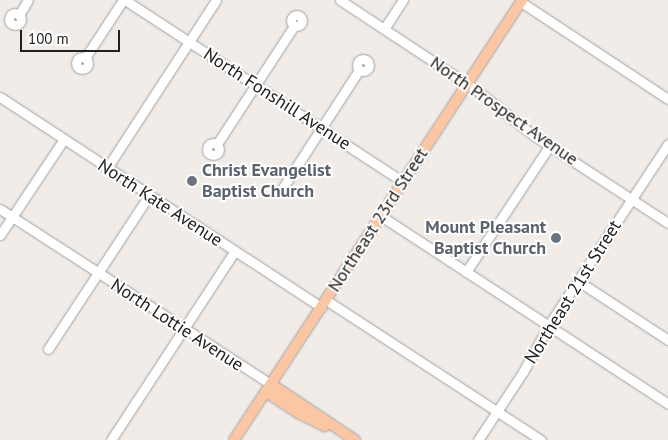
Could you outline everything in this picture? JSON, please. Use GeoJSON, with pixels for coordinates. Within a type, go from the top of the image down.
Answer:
{"type":"FeatureCollection","features":[{"type":"Feature","properties":{"kind":"main road","name":"Northeast 23rd Street"},"geometry":{"type":"LineString","coordinates":[[234,440],[522,1]]}},
{"type":"Feature","properties":{"kind":"main road","name":"North Lottie Avenue"},"geometry":{"type":"LineString","coordinates":[[268,388],[346,440]]}},
{"type":"Feature","properties":{"kind":"main road","name":"North Lottie Avenue"},"geometry":{"type":"LineString","coordinates":[[268,388],[355,440]]}},
{"type":"Feature","properties":{"kind":"street"},"geometry":{"type":"LineString","coordinates":[[19,14],[28,0]]}},
{"type":"Feature","properties":{"kind":"street"},"geometry":{"type":"LineString","coordinates":[[85,58],[124,0]]}},
{"type":"Feature","properties":{"kind":"street","name":"North Fonshill Avenue"},"geometry":{"type":"LineString","coordinates":[[124,0],[403,182]]}},
{"type":"Feature","properties":{"kind":"street"},"geometry":{"type":"LineString","coordinates":[[107,168],[216,0]]}},
{"type":"Feature","properties":{"kind":"street","name":"North Prospect Avenue"},"geometry":{"type":"LineString","coordinates":[[340,0],[468,84],[518,125],[668,223]]}},
{"type":"Feature","properties":{"kind":"street"},"geometry":{"type":"LineString","coordinates":[[384,29],[403,0]]}},
{"type":"Feature","properties":{"kind":"street"},"geometry":{"type":"LineString","coordinates":[[522,1],[668,99]]}},
{"type":"Feature","properties":{"kind":"street"},"geometry":{"type":"LineString","coordinates":[[217,144],[294,26]]}},
{"type":"Feature","properties":{"kind":"street"},"geometry":{"type":"LineString","coordinates":[[280,192],[359,70]]}},
{"type":"Feature","properties":{"kind":"street","name":"North Kate Avenue"},"geometry":{"type":"LineString","coordinates":[[0,98],[234,252],[323,304],[541,440]]}},
{"type":"Feature","properties":{"kind":"street"},"geometry":{"type":"LineString","coordinates":[[0,235],[64,139]]}},
{"type":"Feature","properties":{"kind":"street","name":"Northeast 21st Street"},"geometry":{"type":"LineString","coordinates":[[478,440],[526,367],[548,326],[668,144]]}},
{"type":"Feature","properties":{"kind":"street"},"geometry":{"type":"LineString","coordinates":[[466,272],[550,145]]}},
{"type":"Feature","properties":{"kind":"street"},"geometry":{"type":"LineString","coordinates":[[48,349],[149,196]]}},
{"type":"Feature","properties":{"kind":"street","name":"North Lottie Avenue"},"geometry":{"type":"LineString","coordinates":[[0,209],[184,329],[268,388]]}},
{"type":"Feature","properties":{"kind":"street"},"geometry":{"type":"LineString","coordinates":[[381,216],[668,404]]}},
{"type":"Feature","properties":{"kind":"street"},"geometry":{"type":"LineString","coordinates":[[111,440],[234,252]]}},
{"type":"Feature","properties":{"kind":"street"},"geometry":{"type":"LineString","coordinates":[[578,281],[668,340]]}},
{"type":"Feature","properties":{"kind":"place","name":"Christ Evangelist Baptist Church"},"geometry":{"type":"Point","coordinates":[192,181]}},
{"type":"Feature","properties":{"kind":"place","name":"Mount Pleasant Baptist Church"},"geometry":{"type":"Point","coordinates":[556,238]}}]}
